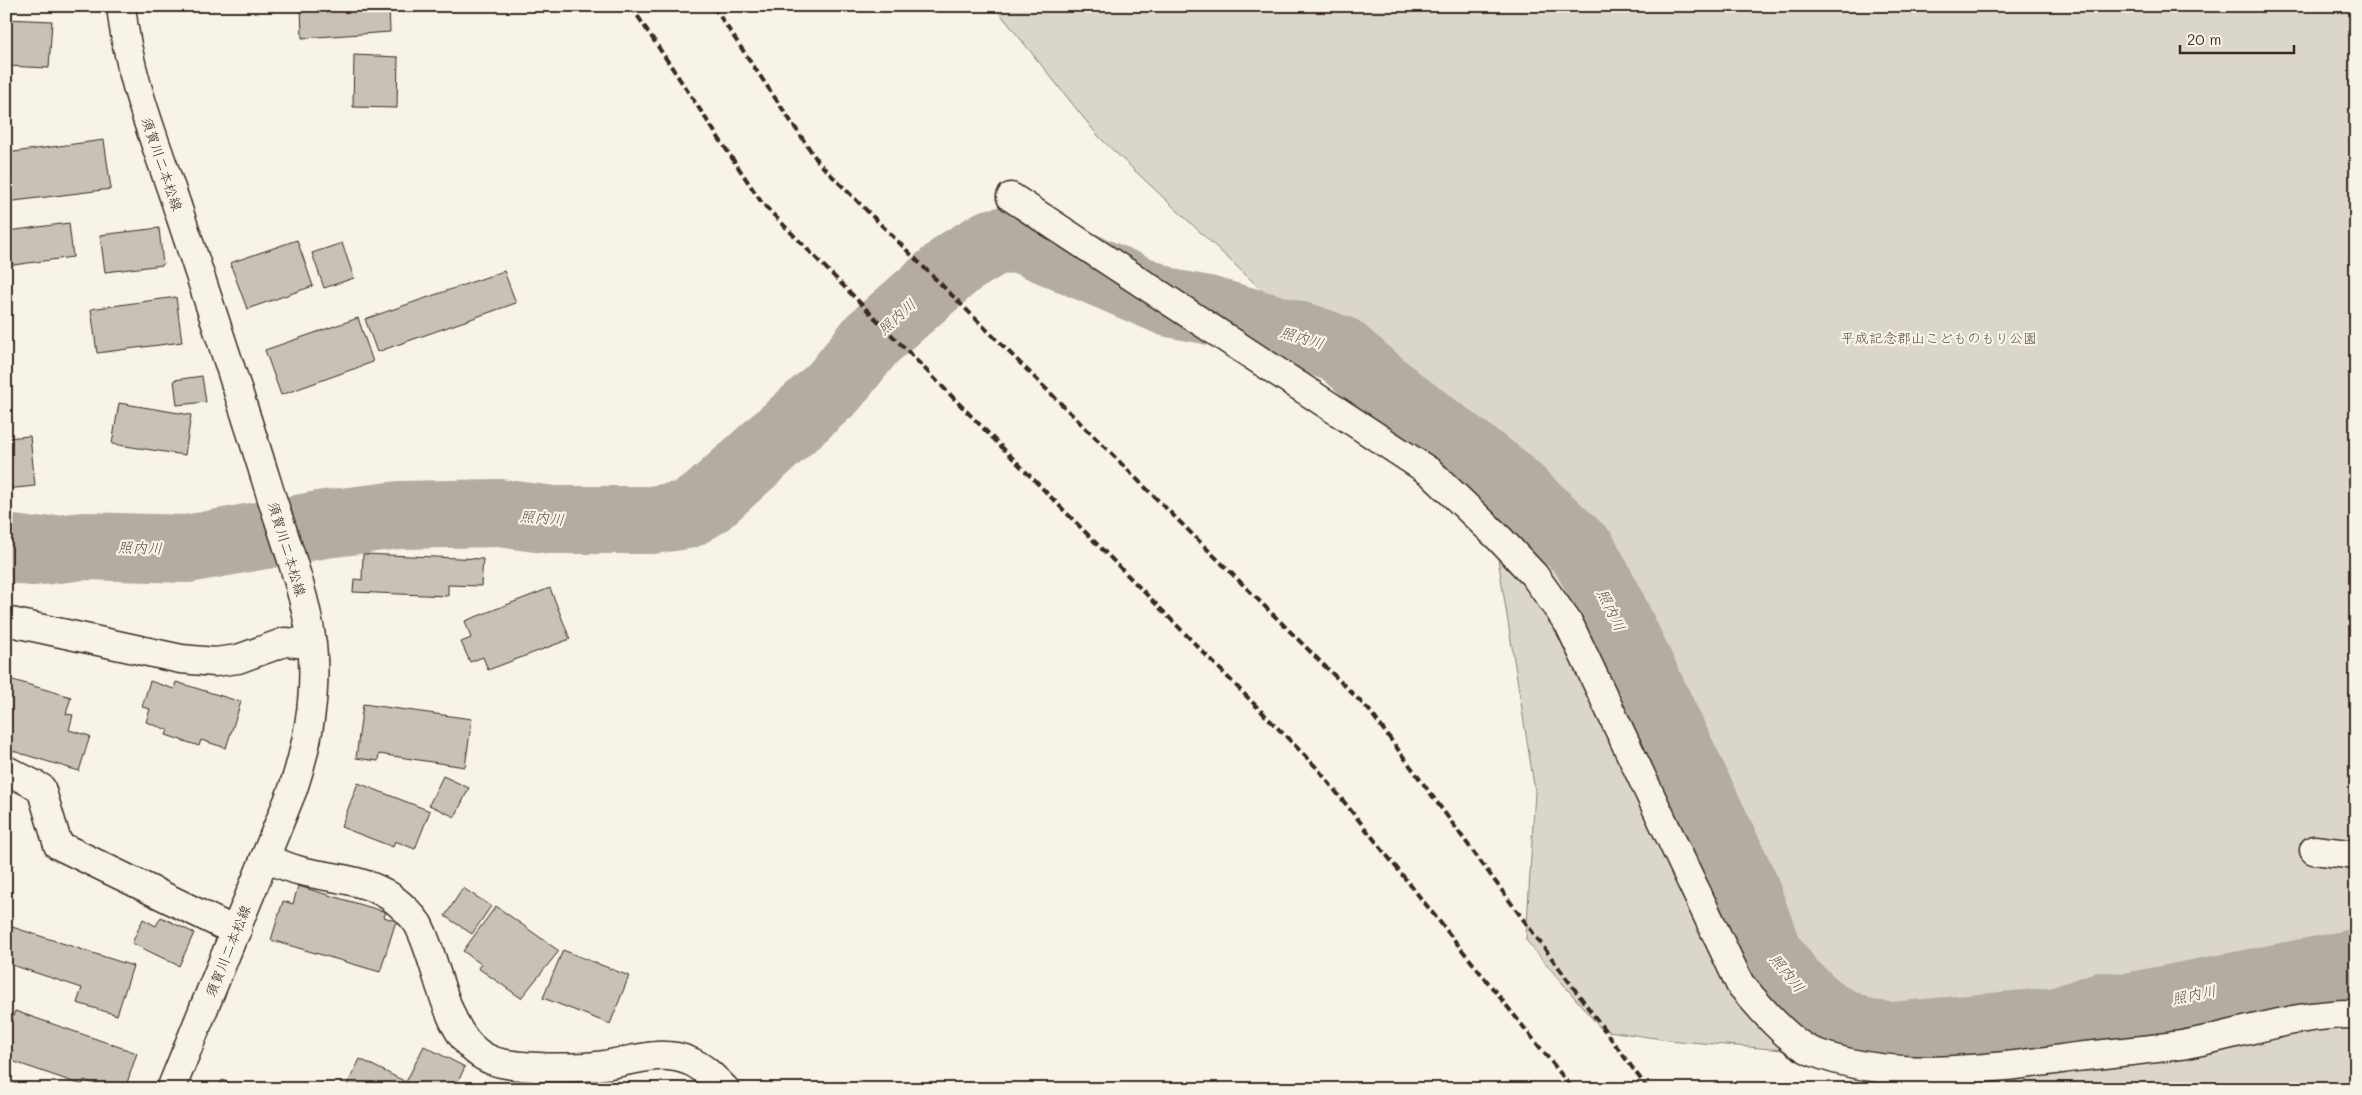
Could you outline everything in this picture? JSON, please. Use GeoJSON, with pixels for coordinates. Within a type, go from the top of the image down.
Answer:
{"type":"FeatureCollection","features":[{"type":"Feature","properties":{"kind":"street","name":"須賀川二本松線"},"geometry":{"type":"LineString","coordinates":[[122,6],[124,29],[142,108],[239,392],[302,595],[312,644],[311,700],[305,753],[293,789],[237,932],[171,1089]]}},
{"type":"Feature","properties":{"kind":"street"},"geometry":{"type":"LineString","coordinates":[[1011,197],[1430,472],[1500,539],[1534,575],[1569,624],[1740,984],[1773,1022],[1810,1050],[1860,1065],[1882,1068],[1962,1070],[2182,1045],[2291,1021],[2356,1014]]}},
{"type":"Feature","properties":{"kind":"street"},"geometry":{"type":"LineString","coordinates":[[6,621],[181,659],[215,662],[238,659],[285,642],[312,644]]}},
{"type":"Feature","properties":{"kind":"street"},"geometry":{"type":"LineString","coordinates":[[6,770],[41,788],[58,845],[237,932]]}},
{"type":"Feature","properties":{"kind":"street"},"geometry":{"type":"LineString","coordinates":[[2314,850],[2356,856]]}},
{"type":"Feature","properties":{"kind":"street"},"geometry":{"type":"LineString","coordinates":[[265,858],[299,871],[368,886],[391,897],[403,908],[417,924],[455,1023],[474,1052],[492,1061],[568,1068],[604,1065],[642,1056],[663,1056],[689,1061],[725,1089]]}},
{"type":"Feature","properties":{"kind":"green space","name":"平成記念郡山こどものもり公園"},"geometry":{"type":"Polygon","coordinates":[[[994,6],[2356,6],[2356,1089],[2005,1089],[1875,1058],[1668,1040],[1602,1030],[1526,940],[1535,791],[1498,559],[1434,432],[1264,292],[1099,137],[994,6]]]}},
{"type":"Feature","properties":{"kind":"building"},"geometry":{"type":"Polygon","coordinates":[[[301,6],[389,6],[390,32],[302,38],[301,6]]]}},
{"type":"Feature","properties":{"kind":"building"},"geometry":{"type":"Polygon","coordinates":[[[6,19],[52,21],[49,68],[6,66],[6,19]]]}},
{"type":"Feature","properties":{"kind":"building"},"geometry":{"type":"Polygon","coordinates":[[[354,55],[398,57],[397,108],[353,107],[354,55]]]}},
{"type":"Feature","properties":{"kind":"building"},"geometry":{"type":"Polygon","coordinates":[[[104,140],[111,189],[6,202],[6,153],[104,140]]]}},
{"type":"Feature","properties":{"kind":"building"},"geometry":{"type":"Polygon","coordinates":[[[69,223],[73,257],[13,265],[8,231],[69,223]]]}},
{"type":"Feature","properties":{"kind":"building"},"geometry":{"type":"Polygon","coordinates":[[[159,228],[163,265],[105,272],[100,235],[159,228]]]}},
{"type":"Feature","properties":{"kind":"building"},"geometry":{"type":"Polygon","coordinates":[[[297,240],[313,286],[247,309],[230,263],[297,240]]]}},
{"type":"Feature","properties":{"kind":"building"},"geometry":{"type":"Polygon","coordinates":[[[342,243],[354,278],[324,288],[312,253],[342,243]]]}},
{"type":"Feature","properties":{"kind":"building"},"geometry":{"type":"Polygon","coordinates":[[[504,271],[516,303],[377,352],[365,319],[504,271]]]}},
{"type":"Feature","properties":{"kind":"building"},"geometry":{"type":"Polygon","coordinates":[[[176,297],[182,342],[97,353],[91,309],[176,297]]]}},
{"type":"Feature","properties":{"kind":"building"},"geometry":{"type":"Polygon","coordinates":[[[358,318],[373,362],[281,395],[265,350],[358,318]]]}},
{"type":"Feature","properties":{"kind":"building"},"geometry":{"type":"Polygon","coordinates":[[[202,376],[206,402],[177,405],[174,380],[202,376]]]}},
{"type":"Feature","properties":{"kind":"building"},"geometry":{"type":"Polygon","coordinates":[[[119,403],[191,415],[185,455],[112,444],[119,403]]]}},
{"type":"Feature","properties":{"kind":"building"},"geometry":{"type":"Polygon","coordinates":[[[30,436],[35,486],[6,489],[6,438],[30,436]]]}},
{"type":"Feature","properties":{"kind":"building"},"geometry":{"type":"Polygon","coordinates":[[[363,554],[483,559],[481,586],[448,585],[448,596],[353,592],[354,579],[362,580],[363,554]]]}},
{"type":"Feature","properties":{"kind":"building"},"geometry":{"type":"Polygon","coordinates":[[[550,588],[570,639],[488,670],[483,657],[470,662],[461,642],[471,638],[465,621],[550,588]]]}},
{"type":"Feature","properties":{"kind":"building"},"geometry":{"type":"Polygon","coordinates":[[[6,678],[71,697],[66,714],[73,715],[69,730],[90,736],[79,771],[6,749],[6,678]]]}},
{"type":"Feature","properties":{"kind":"building"},"geometry":{"type":"Polygon","coordinates":[[[150,681],[174,689],[176,682],[241,702],[226,748],[201,740],[199,746],[166,735],[168,730],[146,722],[150,709],[142,707],[150,681]]]}},
{"type":"Feature","properties":{"kind":"building"},"geometry":{"type":"Polygon","coordinates":[[[363,704],[472,719],[465,767],[379,754],[378,761],[356,758],[363,704]]]}},
{"type":"Feature","properties":{"kind":"building"},"geometry":{"type":"Polygon","coordinates":[[[443,776],[469,788],[455,817],[429,805],[443,776]]]}},
{"type":"Feature","properties":{"kind":"building"},"geometry":{"type":"Polygon","coordinates":[[[358,783],[430,811],[415,849],[395,841],[393,847],[341,827],[358,783]]]}},
{"type":"Feature","properties":{"kind":"building"},"geometry":{"type":"Polygon","coordinates":[[[298,886],[386,912],[384,917],[396,921],[380,972],[271,940],[283,901],[293,904],[298,886]]]}},
{"type":"Feature","properties":{"kind":"building"},"geometry":{"type":"Polygon","coordinates":[[[463,888],[491,906],[472,934],[445,916],[463,888]]]}},
{"type":"Feature","properties":{"kind":"building"},"geometry":{"type":"Polygon","coordinates":[[[496,906],[559,951],[521,998],[478,968],[481,964],[463,951],[496,906]]]}},
{"type":"Feature","properties":{"kind":"building"},"geometry":{"type":"Polygon","coordinates":[[[161,917],[194,933],[179,966],[132,943],[143,919],[156,926],[161,917]]]}},
{"type":"Feature","properties":{"kind":"building"},"geometry":{"type":"Polygon","coordinates":[[[6,925],[133,966],[117,1015],[77,1003],[82,988],[6,963],[6,925]]]}},
{"type":"Feature","properties":{"kind":"building"},"geometry":{"type":"Polygon","coordinates":[[[563,950],[629,976],[610,1024],[543,998],[563,950]]]}},
{"type":"Feature","properties":{"kind":"building"},"geometry":{"type":"Polygon","coordinates":[[[15,1011],[137,1053],[125,1089],[108,1089],[84,1080],[82,1085],[6,1059],[6,1037],[15,1011]]]}},
{"type":"Feature","properties":{"kind":"building"},"geometry":{"type":"Polygon","coordinates":[[[424,1046],[465,1067],[454,1089],[345,1089],[360,1059],[406,1082],[424,1046]]]}},
{"type":"Feature","properties":{"kind":"building"},"geometry":{"type":"Polygon","coordinates":[[[222,1080],[245,1089],[218,1089],[222,1080]]]}},
{"type":"Feature","properties":{"kind":"building"},"geometry":{"type":"Polygon","coordinates":[[[6,1081],[29,1089],[6,1089],[6,1081]]]}},
{"type":"Feature","properties":{"kind":"waterway","name":"照内川"},"geometry":{"type":"LineString","coordinates":[[6,548],[33,552],[83,546],[187,549],[325,524],[399,515],[499,513],[553,520],[651,520],[686,515],[706,503],[834,387],[872,339],[958,263],[991,243],[1011,239],[1026,241],[1170,303],[1207,310],[1308,338],[1341,350],[1399,400],[1503,477],[1584,553],[1609,601],[1743,883],[1768,952],[1790,982],[1825,1014],[1863,1033],[1890,1036],[2058,1021],[2101,1006],[2128,1007],[2356,963]]}},
{"type":"Feature","properties":{"kind":"railway"},"geometry":{"type":"LineString","coordinates":[[631,6],[762,203],[1317,768],[1573,1089]]}},
{"type":"Feature","properties":{"kind":"railway"},"geometry":{"type":"LineString","coordinates":[[713,6],[819,163],[1369,710],[1648,1089]]}}]}
